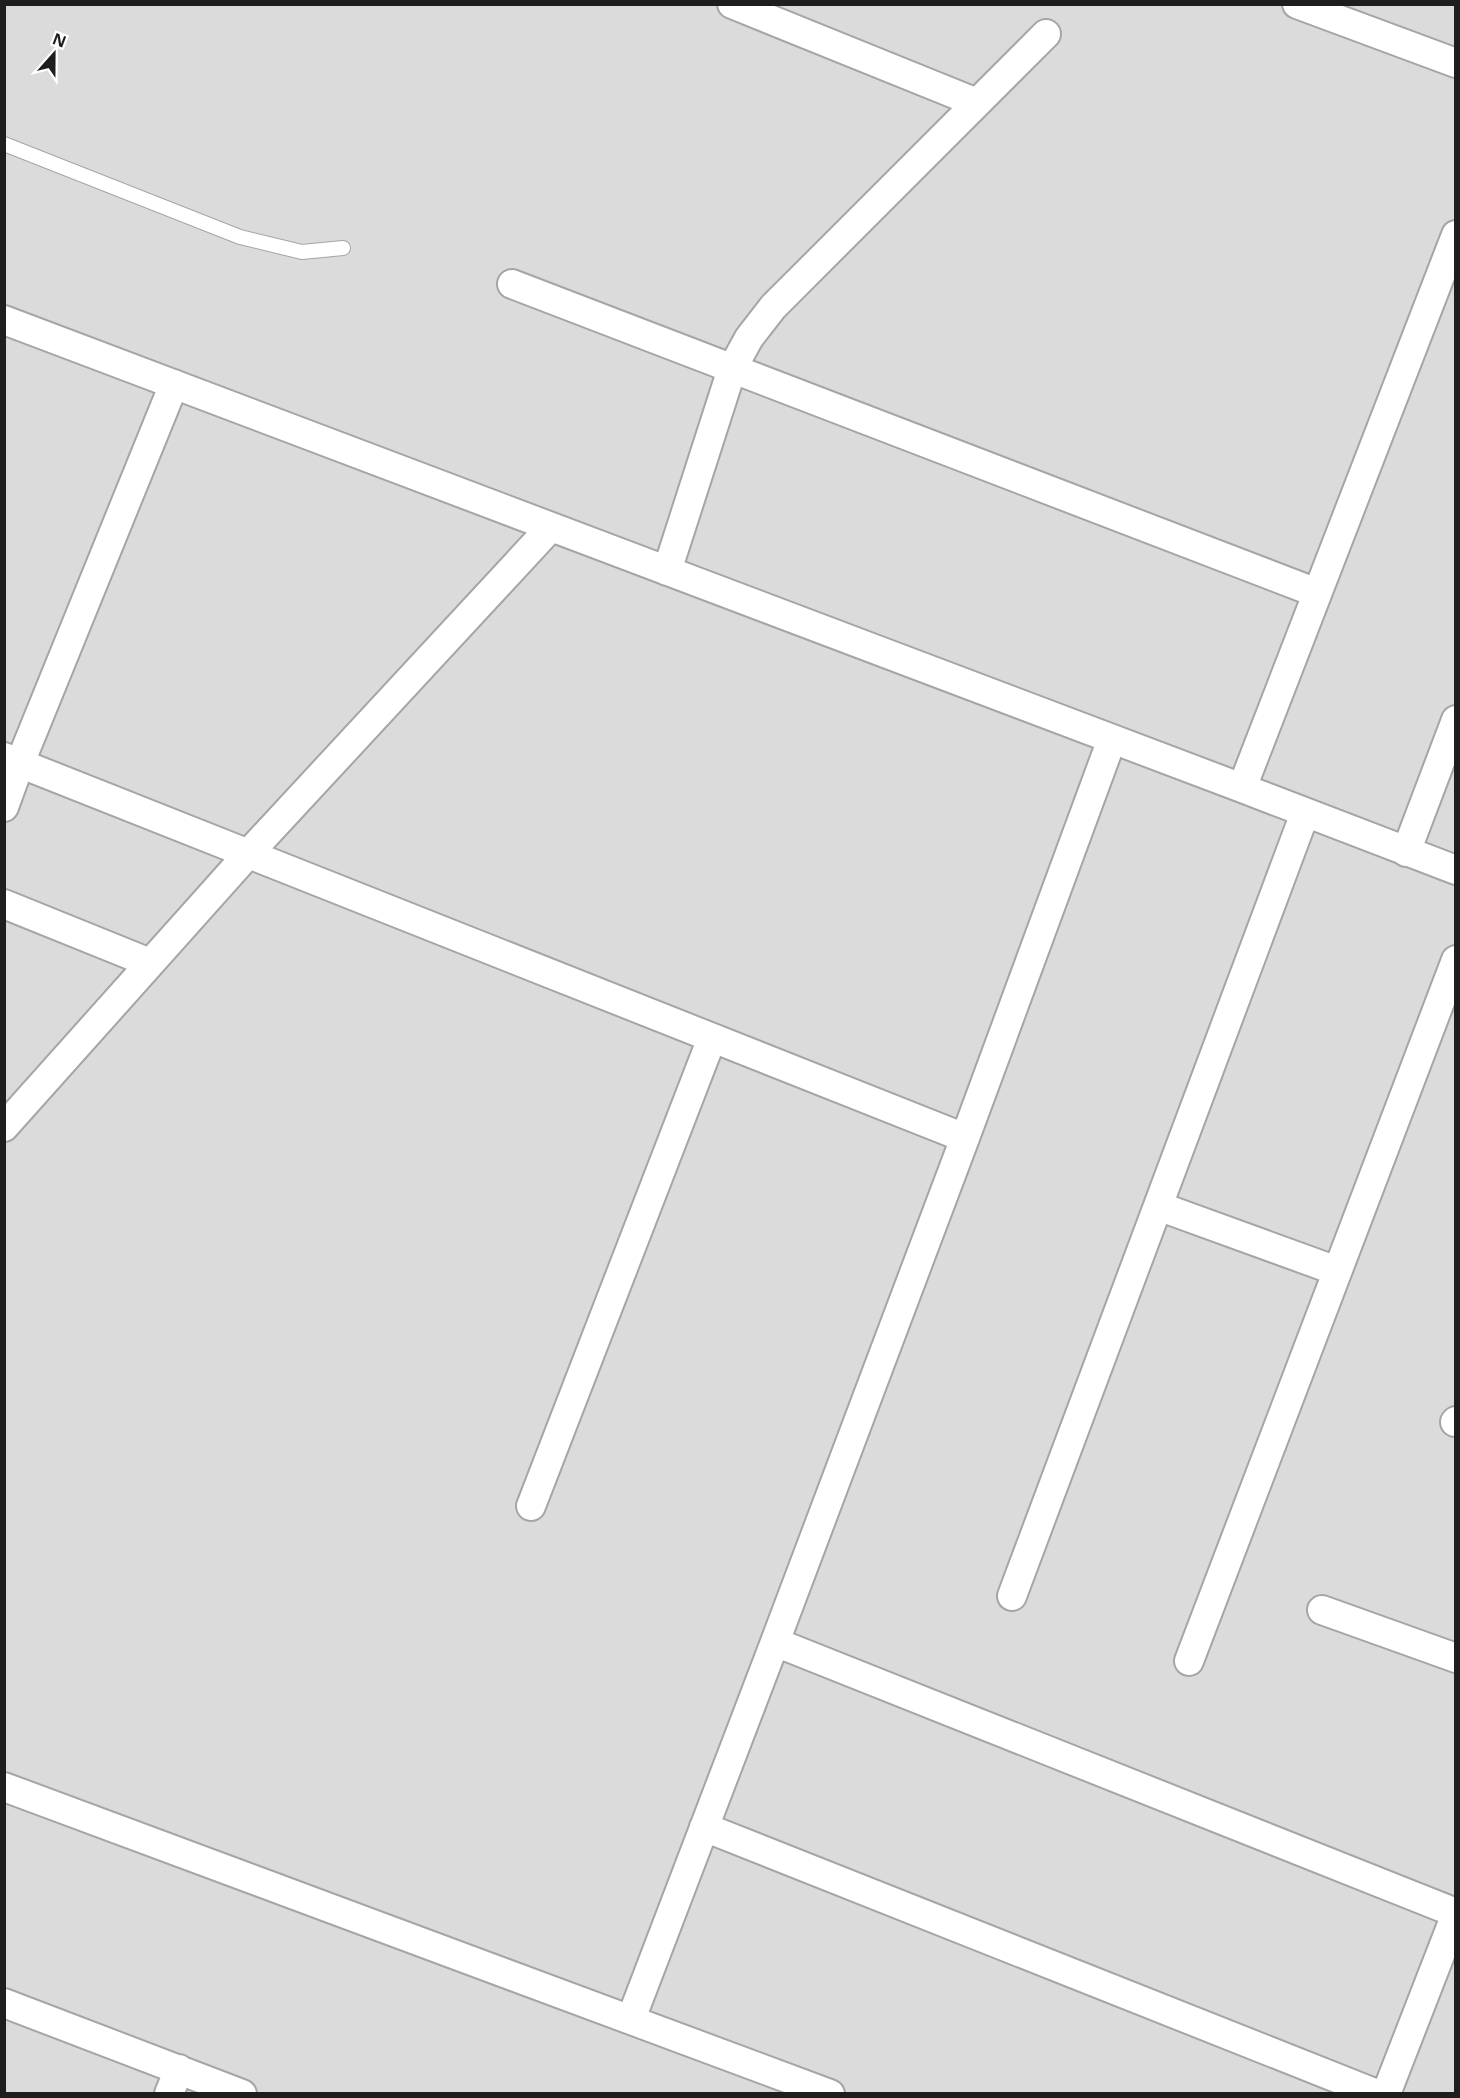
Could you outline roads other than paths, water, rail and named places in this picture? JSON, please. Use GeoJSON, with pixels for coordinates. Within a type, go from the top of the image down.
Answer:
{"type":"FeatureCollection","features":[{"type":"Feature","properties":{"kind":"street"},"geometry":{"type":"LineString","coordinates":[[732,4],[977,103]]}},
{"type":"Feature","properties":{"kind":"street"},"geometry":{"type":"LineString","coordinates":[[1297,4],[1455,63]]}},
{"type":"Feature","properties":{"kind":"street"},"geometry":{"type":"LineString","coordinates":[[667,571],[732,369],[749,338],[773,307],[1046,34]]}},
{"type":"Feature","properties":{"kind":"street"},"geometry":{"type":"LineString","coordinates":[[1242,788],[1455,237]]}},
{"type":"Feature","properties":{"kind":"street"},"geometry":{"type":"LineString","coordinates":[[512,284],[1317,593]]}},
{"type":"Feature","properties":{"kind":"street"},"geometry":{"type":"LineString","coordinates":[[4,320],[1455,870]]}},
{"type":"Feature","properties":{"kind":"street"},"geometry":{"type":"LineString","coordinates":[[4,807],[12,760],[174,384]]}},
{"type":"Feature","properties":{"kind":"street"},"geometry":{"type":"LineString","coordinates":[[4,1127],[248,854],[551,527]]}},
{"type":"Feature","properties":{"kind":"street"},"geometry":{"type":"LineString","coordinates":[[1406,852],[1455,720]]}},
{"type":"Feature","properties":{"kind":"street"},"geometry":{"type":"LineString","coordinates":[[631,2019],[965,1138],[1112,739]]}},
{"type":"Feature","properties":{"kind":"street"},"geometry":{"type":"LineString","coordinates":[[12,760],[965,1138]]}},
{"type":"Feature","properties":{"kind":"street"},"geometry":{"type":"LineString","coordinates":[[1012,1596],[1305,813]]}},
{"type":"Feature","properties":{"kind":"street"},"geometry":{"type":"LineString","coordinates":[[4,904],[150,963]]}},
{"type":"Feature","properties":{"kind":"street"},"geometry":{"type":"LineString","coordinates":[[1189,1660],[1455,960]]}},
{"type":"Feature","properties":{"kind":"street"},"geometry":{"type":"LineString","coordinates":[[531,1506],[712,1038]]}},
{"type":"Feature","properties":{"kind":"street"},"geometry":{"type":"LineString","coordinates":[[1158,1206],[1337,1271]]}},
{"type":"Feature","properties":{"kind":"street"},"geometry":{"type":"LineString","coordinates":[[1322,1610],[1455,1658]]}},
{"type":"Feature","properties":{"kind":"street"},"geometry":{"type":"LineString","coordinates":[[775,1642],[1455,1914],[1386,2094]]}},
{"type":"Feature","properties":{"kind":"street"},"geometry":{"type":"LineString","coordinates":[[4,1787],[830,2094]]}},
{"type":"Feature","properties":{"kind":"street"},"geometry":{"type":"LineString","coordinates":[[704,1827],[1377,2094]]}},
{"type":"Feature","properties":{"kind":"street"},"geometry":{"type":"LineString","coordinates":[[4,2003],[174,2081],[242,2094]]}},
{"type":"Feature","properties":{"kind":"lane"},"geometry":{"type":"LineString","coordinates":[[4,144],[240,237],[302,252],[343,249]]}}]}
